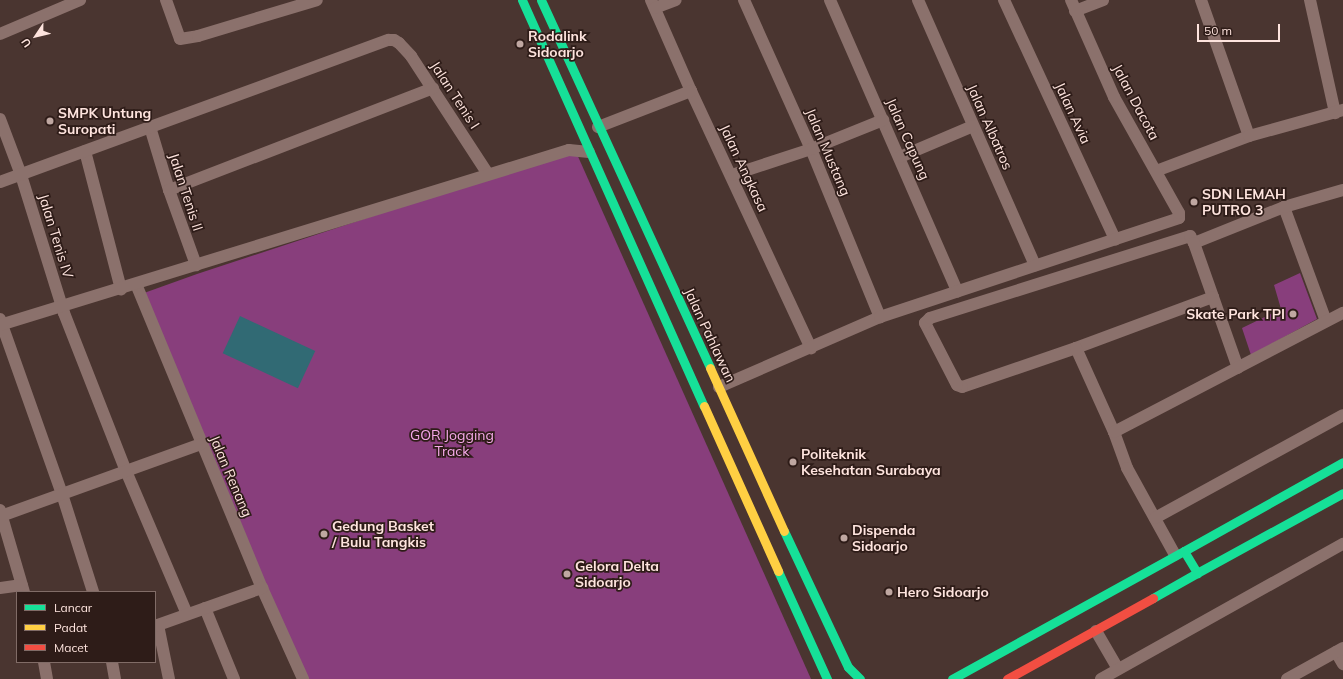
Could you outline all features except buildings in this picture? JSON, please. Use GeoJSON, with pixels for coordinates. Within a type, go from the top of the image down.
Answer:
{"type":"FeatureCollection","features":[{"type":"Feature","properties":{"kind":"main road"},"geometry":{"type":"LineString","coordinates":[[522,0],[827,679]]}},
{"type":"Feature","properties":{"kind":"main road","name":"Jalan Pahlawan"},"geometry":{"type":"LineString","coordinates":[[541,0],[598,127],[848,667],[860,679]]}},
{"type":"Feature","properties":{"kind":"main road"},"geometry":{"type":"LineString","coordinates":[[952,679],[1343,462]]}},
{"type":"Feature","properties":{"kind":"main road"},"geometry":{"type":"LineString","coordinates":[[1007,679],[1343,493]]}},
{"type":"Feature","properties":{"kind":"main road"},"geometry":{"type":"LineString","coordinates":[[1179,553],[1197,573]]}},
{"type":"Feature","properties":{"kind":"street"},"geometry":{"type":"LineString","coordinates":[[0,34],[63,3],[80,0]]}},
{"type":"Feature","properties":{"kind":"street"},"geometry":{"type":"LineString","coordinates":[[166,0],[180,39],[198,36],[317,0]]}},
{"type":"Feature","properties":{"kind":"street"},"geometry":{"type":"LineString","coordinates":[[653,4],[676,0]]}},
{"type":"Feature","properties":{"kind":"street","name":"Jalan Mustang"},"geometry":{"type":"LineString","coordinates":[[744,0],[811,149],[880,317]]}},
{"type":"Feature","properties":{"kind":"street","name":"Jalan Capung"},"geometry":{"type":"LineString","coordinates":[[830,0],[900,157],[957,291]]}},
{"type":"Feature","properties":{"kind":"street","name":"Jalan Albatros"},"geometry":{"type":"LineString","coordinates":[[918,0],[1035,265]]}},
{"type":"Feature","properties":{"kind":"street","name":"Jalan Avia"},"geometry":{"type":"LineString","coordinates":[[1004,0],[1115,239]]}},
{"type":"Feature","properties":{"kind":"street","name":"Jalan Dacota"},"geometry":{"type":"LineString","coordinates":[[1071,0],[1114,97],[1180,216],[1176,220],[1115,239]]}},
{"type":"Feature","properties":{"kind":"street"},"geometry":{"type":"LineString","coordinates":[[1076,12],[1103,0]]}},
{"type":"Feature","properties":{"kind":"street"},"geometry":{"type":"LineString","coordinates":[[1201,0],[1249,136]]}},
{"type":"Feature","properties":{"kind":"street"},"geometry":{"type":"LineString","coordinates":[[1156,171],[1249,136],[1339,112],[1310,0]]}},
{"type":"Feature","properties":{"kind":"street","name":"Jalan Angkasa"},"geometry":{"type":"LineString","coordinates":[[653,4],[691,91],[732,175],[811,348]]}},
{"type":"Feature","properties":{"kind":"street","name":"Jalan Tenis I"},"geometry":{"type":"LineString","coordinates":[[150,127],[389,40],[394,40],[412,56],[488,174]]}},
{"type":"Feature","properties":{"kind":"street"},"geometry":{"type":"LineString","coordinates":[[169,190],[433,88]]}},
{"type":"Feature","properties":{"kind":"street"},"geometry":{"type":"LineString","coordinates":[[598,127],[691,91]]}},
{"type":"Feature","properties":{"kind":"street","name":"Jalan Tenis IV"},"geometry":{"type":"LineString","coordinates":[[0,119],[21,175],[62,306],[126,471],[187,614]]}},
{"type":"Feature","properties":{"kind":"street"},"geometry":{"type":"LineString","coordinates":[[732,175],[811,149],[883,120]]}},
{"type":"Feature","properties":{"kind":"street"},"geometry":{"type":"LineString","coordinates":[[900,157],[973,126]]}},
{"type":"Feature","properties":{"kind":"street"},"geometry":{"type":"LineString","coordinates":[[0,182],[150,127]]}},
{"type":"Feature","properties":{"kind":"street","name":"Jalan Tenis II"},"geometry":{"type":"LineString","coordinates":[[150,127],[169,190],[196,266]]}},
{"type":"Feature","properties":{"kind":"street"},"geometry":{"type":"LineString","coordinates":[[569,150],[581,132]]}},
{"type":"Feature","properties":{"kind":"street"},"geometry":{"type":"LineString","coordinates":[[93,591],[62,494],[0,323],[121,289],[569,150],[589,152]]}},
{"type":"Feature","properties":{"kind":"street"},"geometry":{"type":"LineString","coordinates":[[86,151],[121,289]]}},
{"type":"Feature","properties":{"kind":"street"},"geometry":{"type":"LineString","coordinates":[[1194,243],[1284,207],[1343,190]]}},
{"type":"Feature","properties":{"kind":"street"},"geometry":{"type":"LineString","coordinates":[[1284,207],[1326,321]]}},
{"type":"Feature","properties":{"kind":"street"},"geometry":{"type":"LineString","coordinates":[[1213,297],[1076,348],[962,387],[957,385],[925,323],[930,318],[1190,236],[1194,243],[1238,368]]}},
{"type":"Feature","properties":{"kind":"street"},"geometry":{"type":"LineString","coordinates":[[719,387],[880,317],[1115,239]]}},
{"type":"Feature","properties":{"kind":"street","name":"Jalan Renang"},"geometry":{"type":"LineString","coordinates":[[136,284],[201,444],[262,588],[303,679]]}},
{"type":"Feature","properties":{"kind":"street"},"geometry":{"type":"LineString","coordinates":[[1114,432],[1343,313]]}},
{"type":"Feature","properties":{"kind":"street"},"geometry":{"type":"LineString","coordinates":[[1076,348],[1114,432],[1127,468],[1155,518],[1179,553]]}},
{"type":"Feature","properties":{"kind":"street"},"geometry":{"type":"LineString","coordinates":[[1155,518],[1343,415]]}},
{"type":"Feature","properties":{"kind":"street"},"geometry":{"type":"LineString","coordinates":[[0,588],[23,588],[1,513],[62,494],[201,444]]}},
{"type":"Feature","properties":{"kind":"street"},"geometry":{"type":"LineString","coordinates":[[1101,679],[1343,544]]}},
{"type":"Feature","properties":{"kind":"street"},"geometry":{"type":"LineString","coordinates":[[169,679],[156,625],[262,588]]}},
{"type":"Feature","properties":{"kind":"street"},"geometry":{"type":"LineString","coordinates":[[205,608],[234,679]]}},
{"type":"Feature","properties":{"kind":"street"},"geometry":{"type":"LineString","coordinates":[[1096,631],[1118,669]]}},
{"type":"Feature","properties":{"kind":"street"},"geometry":{"type":"LineString","coordinates":[[1287,679],[1340,650],[1343,664]]}},
{"type":"Feature","properties":{"kind":"street"},"geometry":{"type":"LineString","coordinates":[[46,663],[47,679]]}},
{"type":"Feature","properties":{"kind":"street"},"geometry":{"type":"LineString","coordinates":[[112,663],[115,679]]}},
{"type":"Feature","properties":{"kind":"green space","name":"GOR Jogging Track"},"geometry":{"type":"Polygon","coordinates":[[[576,152],[811,679],[303,679],[144,293],[197,274],[488,178],[576,152]]]}},
{"type":"Feature","properties":{"kind":"green space","name":"Skate Park TPI"},"geometry":{"type":"Polygon","coordinates":[[[1300,273],[1317,319],[1251,355],[1242,328],[1281,309],[1274,285],[1300,273]]]}},
{"type":"Feature","properties":{"kind":"water"},"geometry":{"type":"Polygon","coordinates":[[[240,316],[315,351],[298,388],[223,353],[240,316]]]}},
{"type":"Feature","properties":{"kind":"traffic: fast"},"geometry":{"type":"LineString","coordinates":[[522,0],[704,406]]}},
{"type":"Feature","properties":{"kind":"traffic: fast"},"geometry":{"type":"LineString","coordinates":[[541,0],[710,368]]}},
{"type":"Feature","properties":{"kind":"traffic: fast"},"geometry":{"type":"LineString","coordinates":[[1184,551],[1343,462]]}},
{"type":"Feature","properties":{"kind":"traffic: fast"},"geometry":{"type":"LineString","coordinates":[[1197,573],[1343,493]]}},
{"type":"Feature","properties":{"kind":"traffic: fast"},"geometry":{"type":"LineString","coordinates":[[784,531],[848,667],[860,679]]}},
{"type":"Feature","properties":{"kind":"traffic: fast"},"geometry":{"type":"LineString","coordinates":[[952,679],[1184,551],[1197,573],[1153,598]]}},
{"type":"Feature","properties":{"kind":"traffic: fast"},"geometry":{"type":"LineString","coordinates":[[778,571],[827,679]]}},
{"type":"Feature","properties":{"kind":"traffic: slow"},"geometry":{"type":"LineString","coordinates":[[710,368],[784,531]]}},
{"type":"Feature","properties":{"kind":"traffic: slow"},"geometry":{"type":"LineString","coordinates":[[704,406],[778,571]]}},
{"type":"Feature","properties":{"kind":"traffic: jam"},"geometry":{"type":"LineString","coordinates":[[1007,679],[1153,598]]}},
{"type":"Feature","properties":{"kind":"place","name":"Rodalink Sidoarjo"},"geometry":{"type":"Point","coordinates":[520,44]}},
{"type":"Feature","properties":{"kind":"place","name":"SMPK Untung Suropati"},"geometry":{"type":"Point","coordinates":[50,121]}},
{"type":"Feature","properties":{"kind":"place","name":"SDN LEMAH PUTRO 3"},"geometry":{"type":"Point","coordinates":[1194,202]}},
{"type":"Feature","properties":{"kind":"place","name":"Skate Park TPI"},"geometry":{"type":"Point","coordinates":[1293,314]}},
{"type":"Feature","properties":{"kind":"place","name":"Politeknik Kesehatan Surabaya"},"geometry":{"type":"Point","coordinates":[793,462]}},
{"type":"Feature","properties":{"kind":"place","name":"Gedung Basket / Bulu Tangkis"},"geometry":{"type":"Point","coordinates":[324,534]}},
{"type":"Feature","properties":{"kind":"place","name":"Dispenda Sidoarjo"},"geometry":{"type":"Point","coordinates":[844,538]}},
{"type":"Feature","properties":{"kind":"place","name":"Gelora Delta Sidoarjo"},"geometry":{"type":"Point","coordinates":[567,574]}},
{"type":"Feature","properties":{"kind":"place","name":"Hero Sidoarjo"},"geometry":{"type":"Point","coordinates":[889,592]}}]}
